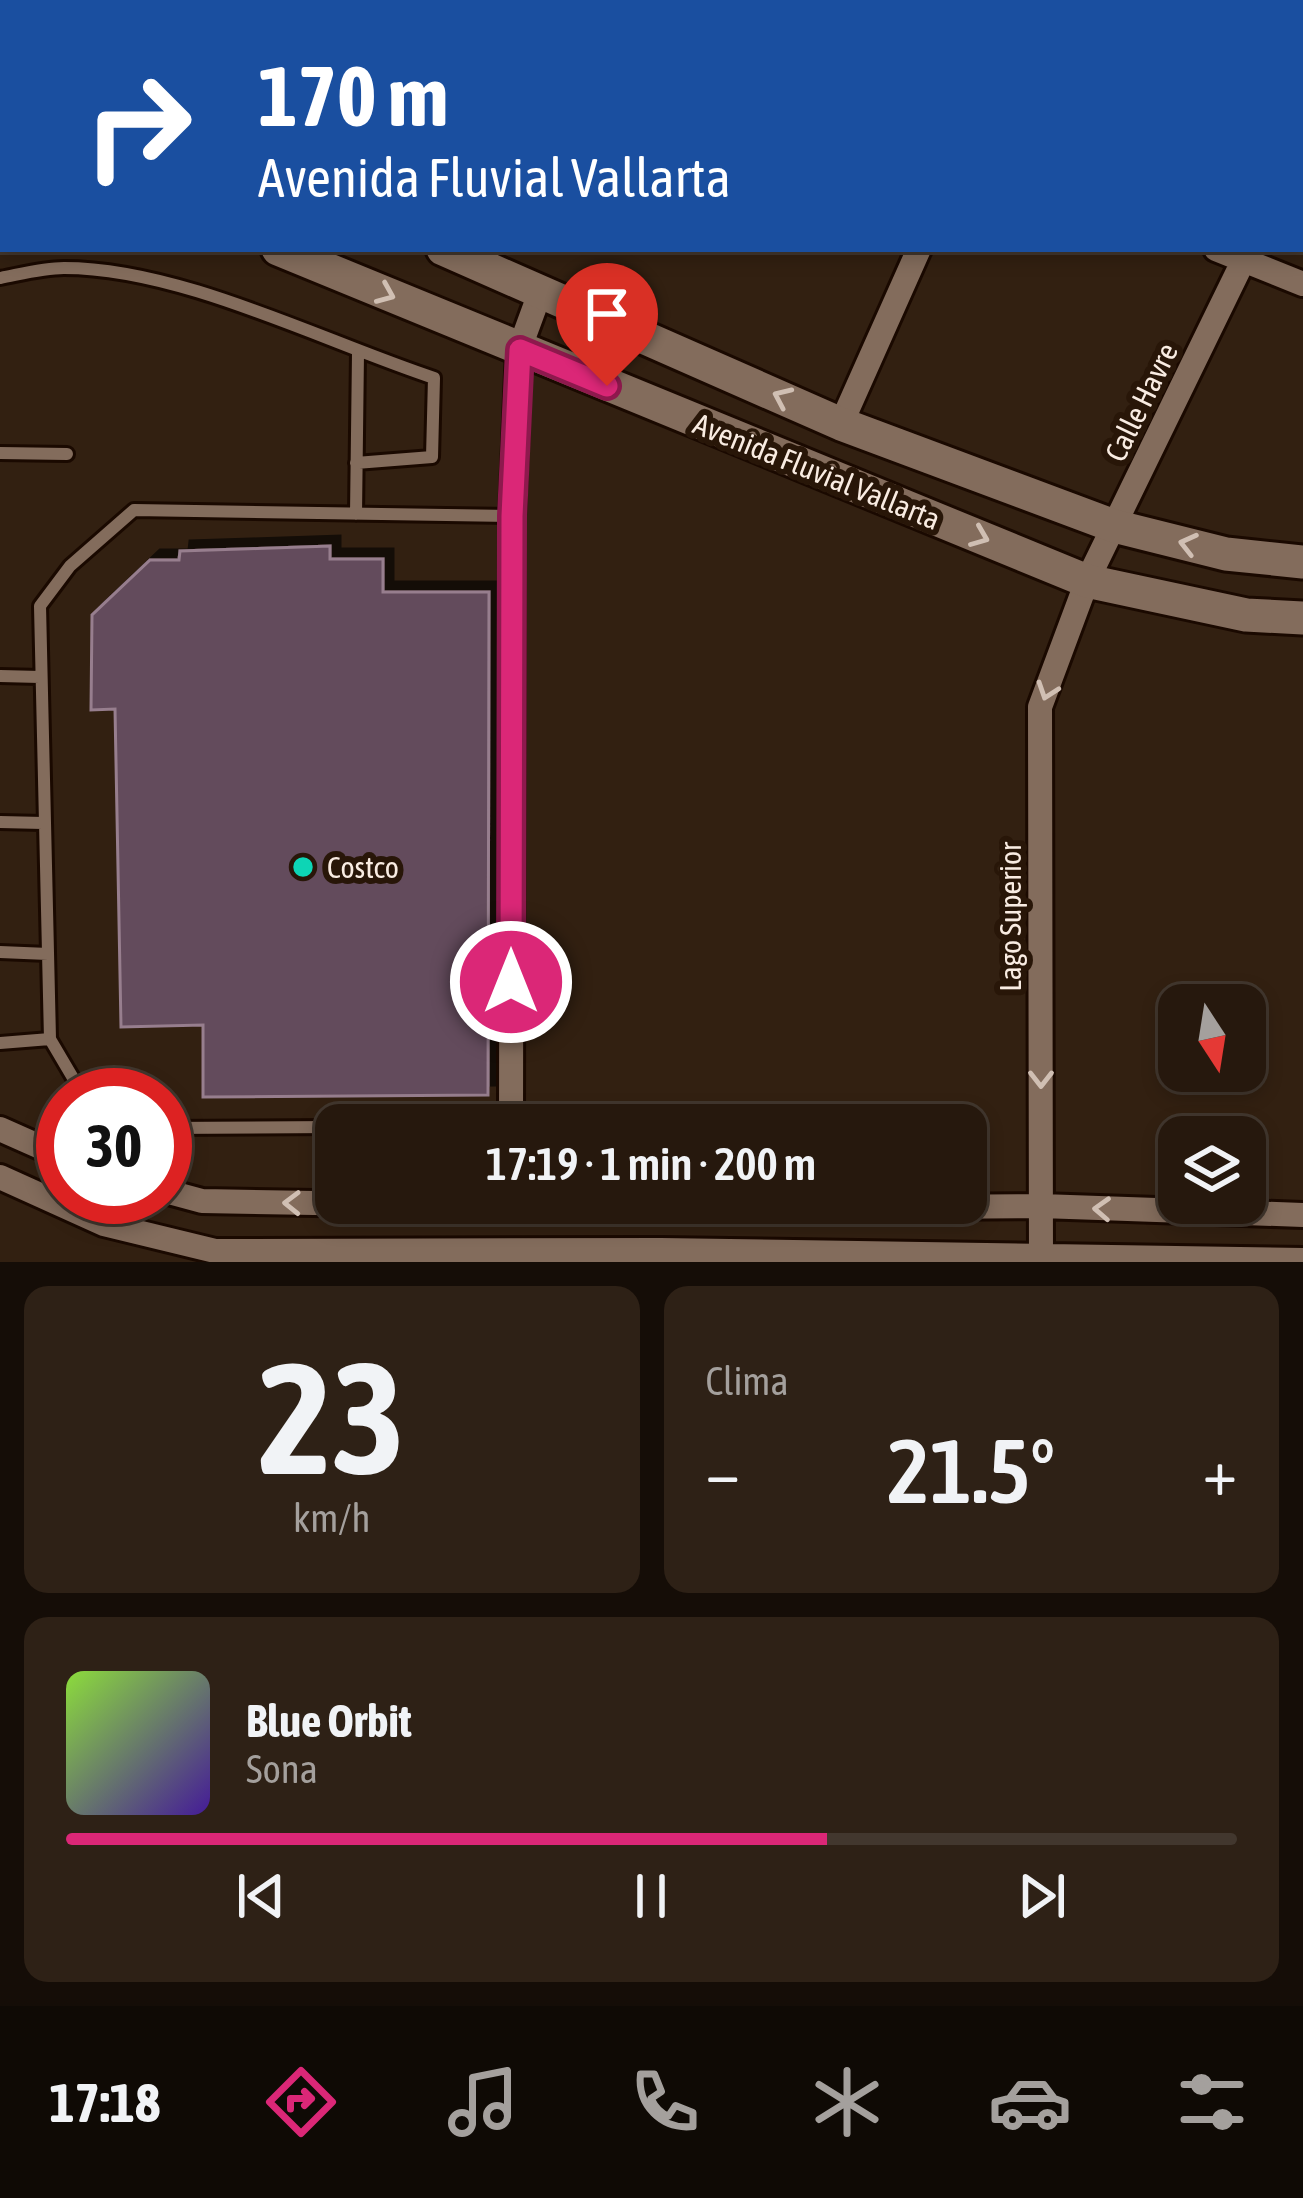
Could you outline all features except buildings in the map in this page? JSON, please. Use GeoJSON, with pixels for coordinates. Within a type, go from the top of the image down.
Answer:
{"type":"FeatureCollection","features":[{"type":"Feature","properties":{"kind":"street","name":"Avenida Fluvial Vallarta"},"geometry":{"type":"LineString","coordinates":[[285,252],[1087,581],[1246,615],[1303,618]]}},
{"type":"Feature","properties":{"kind":"street","name":"Avenida Fluvial Vallarta"},"geometry":{"type":"LineString","coordinates":[[449,252],[842,424],[1114,526],[1226,554],[1303,562]]}},
{"type":"Feature","properties":{"kind":"street"},"geometry":{"type":"LineString","coordinates":[[842,424],[918,252]]}},
{"type":"Feature","properties":{"kind":"street"},"geometry":{"type":"LineString","coordinates":[[1246,254],[1303,284]]}},
{"type":"Feature","properties":{"kind":"street","name":"Calle Havre"},"geometry":{"type":"LineString","coordinates":[[1087,581],[1246,254]]}},
{"type":"Feature","properties":{"kind":"street"},"geometry":{"type":"LineString","coordinates":[[511,1104],[512,516],[520,350],[541,290]]}},
{"type":"Feature","properties":{"kind":"street","name":"Lago Superior"},"geometry":{"type":"LineString","coordinates":[[1041,1258],[1040,707],[1087,581]]}},
{"type":"Feature","properties":{"kind":"street"},"geometry":{"type":"LineString","coordinates":[[0,1129],[36,1145]]}},
{"type":"Feature","properties":{"kind":"street"},"geometry":{"type":"LineString","coordinates":[[0,1177],[104,1224],[215,1250],[1303,1260]]}},
{"type":"Feature","properties":{"kind":"street"},"geometry":{"type":"LineString","coordinates":[[192,1198],[315,1203]]}},
{"type":"Feature","properties":{"kind":"street"},"geometry":{"type":"LineString","coordinates":[[987,1205],[1303,1215]]}},
{"type":"Feature","properties":{"kind":"street"},"geometry":{"type":"LineString","coordinates":[[513,1224],[514,1256]]}},
{"type":"Feature","properties":{"kind":"lane"},"geometry":{"type":"LineString","coordinates":[[0,278],[63,268],[140,277],[434,378],[432,457],[356,464]]}},
{"type":"Feature","properties":{"kind":"lane"},"geometry":{"type":"LineString","coordinates":[[356,514],[358,352]]}},
{"type":"Feature","properties":{"kind":"lane"},"geometry":{"type":"LineString","coordinates":[[0,453],[67,454]]}},
{"type":"Feature","properties":{"kind":"lane"},"geometry":{"type":"LineString","coordinates":[[67,1068],[50,1039],[40,606],[70,566],[134,510],[512,516]]}},
{"type":"Feature","properties":{"kind":"lane"},"geometry":{"type":"LineString","coordinates":[[0,676],[40,677]]}},
{"type":"Feature","properties":{"kind":"lane"},"geometry":{"type":"LineString","coordinates":[[0,823],[43,823]]}},
{"type":"Feature","properties":{"kind":"lane"},"geometry":{"type":"LineString","coordinates":[[0,952],[47,954]]}},
{"type":"Feature","properties":{"kind":"lane"},"geometry":{"type":"LineString","coordinates":[[0,1043],[50,1039]]}},
{"type":"Feature","properties":{"kind":"lane"},"geometry":{"type":"LineString","coordinates":[[192,1128],[315,1126]]}},
{"type":"Feature","properties":{"kind":"place","name":"Costco"},"geometry":{"type":"Point","coordinates":[303,867]}},
{"type":"Feature","properties":{"kind":"route"},"geometry":{"type":"LineString","coordinates":[[511,982],[512,516],[520,350],[607,386]]}}]}
